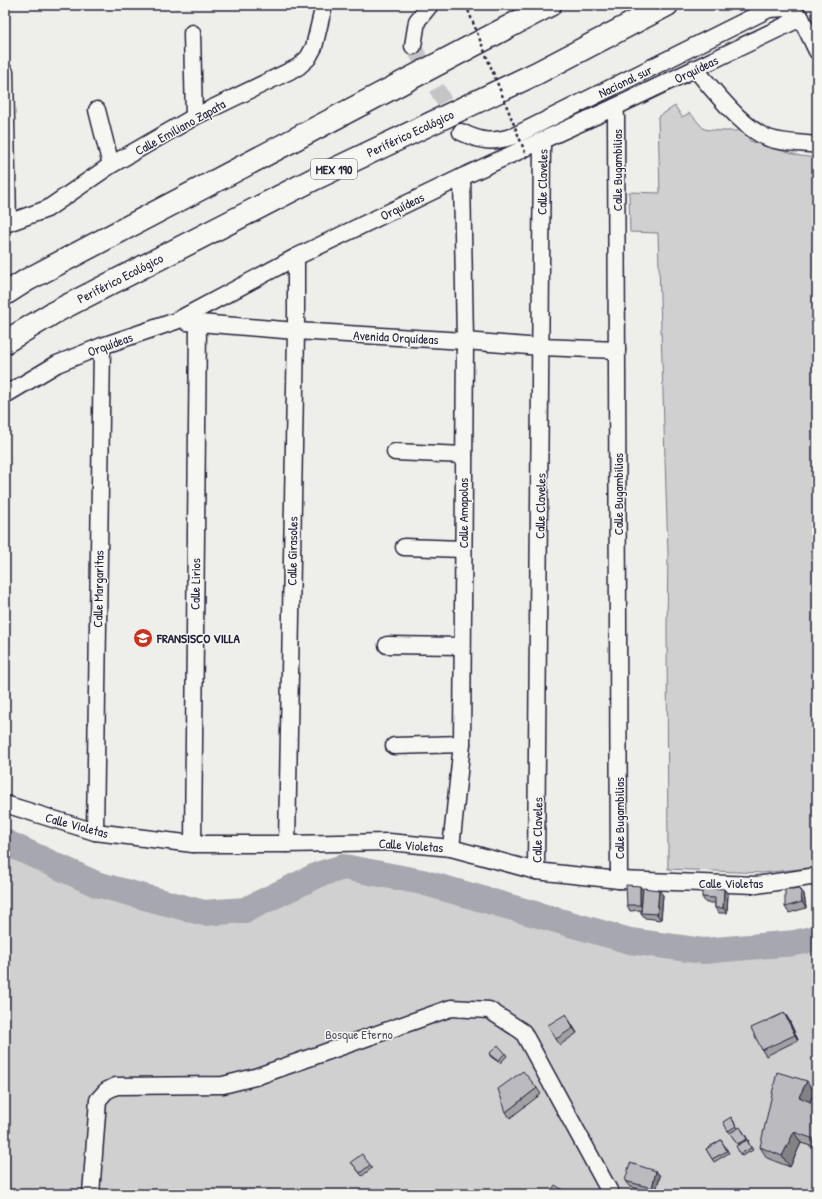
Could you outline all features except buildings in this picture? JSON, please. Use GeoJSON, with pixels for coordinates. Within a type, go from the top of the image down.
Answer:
{"type":"FeatureCollection","features":[{"type":"Feature","properties":{"kind":"highway"},"geometry":{"type":"LineString","coordinates":[[5,294],[34,277],[550,5]]}},
{"type":"Feature","properties":{"kind":"highway","name":"Periférico Ecológico"},"geometry":{"type":"LineString","coordinates":[[5,342],[53,312],[307,183],[537,73],[667,5]]}},
{"type":"Feature","properties":{"kind":"street","name":"Calle Emiliano Zapata"},"geometry":{"type":"LineString","coordinates":[[7,223],[47,209],[111,165],[194,116],[298,67],[308,58],[314,47],[324,5]]}},
{"type":"Feature","properties":{"kind":"street"},"geometry":{"type":"LineString","coordinates":[[413,46],[417,21],[430,5]]}},
{"type":"Feature","properties":{"kind":"street","name":"Nacional sur"},"geometry":{"type":"LineString","coordinates":[[461,132],[477,140],[499,141],[514,136],[769,9],[787,8],[801,18]]}},
{"type":"Feature","properties":{"kind":"street"},"geometry":{"type":"LineString","coordinates":[[801,18],[817,51]]}},
{"type":"Feature","properties":{"kind":"street","name":"Orquídeas"},"geometry":{"type":"LineString","coordinates":[[5,395],[57,364],[102,346],[176,320],[296,257],[462,177],[615,107],[801,18]]}},
{"type":"Feature","properties":{"kind":"street"},"geometry":{"type":"LineString","coordinates":[[192,32],[194,116]]}},
{"type":"Feature","properties":{"kind":"street"},"geometry":{"type":"LineString","coordinates":[[695,69],[734,112],[752,129],[771,139],[817,145]]}},
{"type":"Feature","properties":{"kind":"street"},"geometry":{"type":"LineString","coordinates":[[5,72],[7,223]]}},
{"type":"Feature","properties":{"kind":"street","name":"Calle Bugambilias"},"geometry":{"type":"LineString","coordinates":[[615,107],[619,880]]}},
{"type":"Feature","properties":{"kind":"street"},"geometry":{"type":"LineString","coordinates":[[97,110],[111,165]]}},
{"type":"Feature","properties":{"kind":"street","name":"Calle Claveles"},"geometry":{"type":"LineString","coordinates":[[536,871],[542,141]]}},
{"type":"Feature","properties":{"kind":"street","name":"Calle Amapolas"},"geometry":{"type":"LineString","coordinates":[[450,848],[462,744],[465,341],[462,177]]}},
{"type":"Feature","properties":{"kind":"street","name":"Calle Girasoles"},"geometry":{"type":"LineString","coordinates":[[287,844],[296,257]]}},
{"type":"Feature","properties":{"kind":"street","name":"Avenida Orquídeas"},"geometry":{"type":"LineString","coordinates":[[176,320],[198,324],[296,331],[541,347],[617,350]]}},
{"type":"Feature","properties":{"kind":"street","name":"Calle Lirios"},"geometry":{"type":"LineString","coordinates":[[193,844],[198,324]]}},
{"type":"Feature","properties":{"kind":"street","name":"Calle Margaritas"},"geometry":{"type":"LineString","coordinates":[[95,832],[102,346]]}},
{"type":"Feature","properties":{"kind":"street"},"geometry":{"type":"LineString","coordinates":[[395,452],[464,455]]}},
{"type":"Feature","properties":{"kind":"street"},"geometry":{"type":"LineString","coordinates":[[404,548],[463,549]]}},
{"type":"Feature","properties":{"kind":"street"},"geometry":{"type":"LineString","coordinates":[[387,645],[462,646]]}},
{"type":"Feature","properties":{"kind":"street"},"geometry":{"type":"LineString","coordinates":[[394,746],[462,744]]}},
{"type":"Feature","properties":{"kind":"street","name":"Calle Violetas"},"geometry":{"type":"LineString","coordinates":[[5,804],[95,832],[193,844],[389,842],[450,848],[536,871],[619,880],[756,885],[817,876]]}},
{"type":"Feature","properties":{"kind":"street"},"geometry":{"type":"LineString","coordinates":[[91,1194],[98,1100],[106,1091],[116,1086],[223,1085],[255,1077],[450,1008],[490,1010],[523,1032],[611,1194]]}},
{"type":"Feature","properties":{"kind":"path"},"geometry":{"type":"LineString","coordinates":[[466,5],[527,157]]}},
{"type":"Feature","properties":{"kind":"green space"},"geometry":{"type":"Polygon","coordinates":[[[675,106],[682,117],[690,113],[704,129],[724,131],[744,130],[750,141],[800,156],[817,158],[817,867],[762,873],[668,869],[668,554],[658,233],[630,232],[629,192],[660,193],[658,117],[675,106]]]}},
{"type":"Feature","properties":{"kind":"green space","name":"Bosque Eterno"},"geometry":{"type":"Polygon","coordinates":[[[5,842],[96,884],[204,913],[245,910],[320,874],[344,867],[422,882],[630,941],[703,951],[795,943],[817,938],[817,1194],[5,1194],[5,842]]]}},
{"type":"Feature","properties":{"kind":"waterway"},"geometry":{"type":"LineString","coordinates":[[5,842],[96,884],[204,913],[245,910],[320,874],[344,867],[422,882],[630,941],[703,951],[795,943],[817,938]]}},
{"type":"Feature","properties":{"kind":"tunnel"},"geometry":{"type":"LineString","coordinates":[[413,46],[461,132]]}},
{"type":"Feature","properties":{"kind":"place","name":"FRANSISCO VILLA"},"geometry":{"type":"Point","coordinates":[143,638]}}]}
